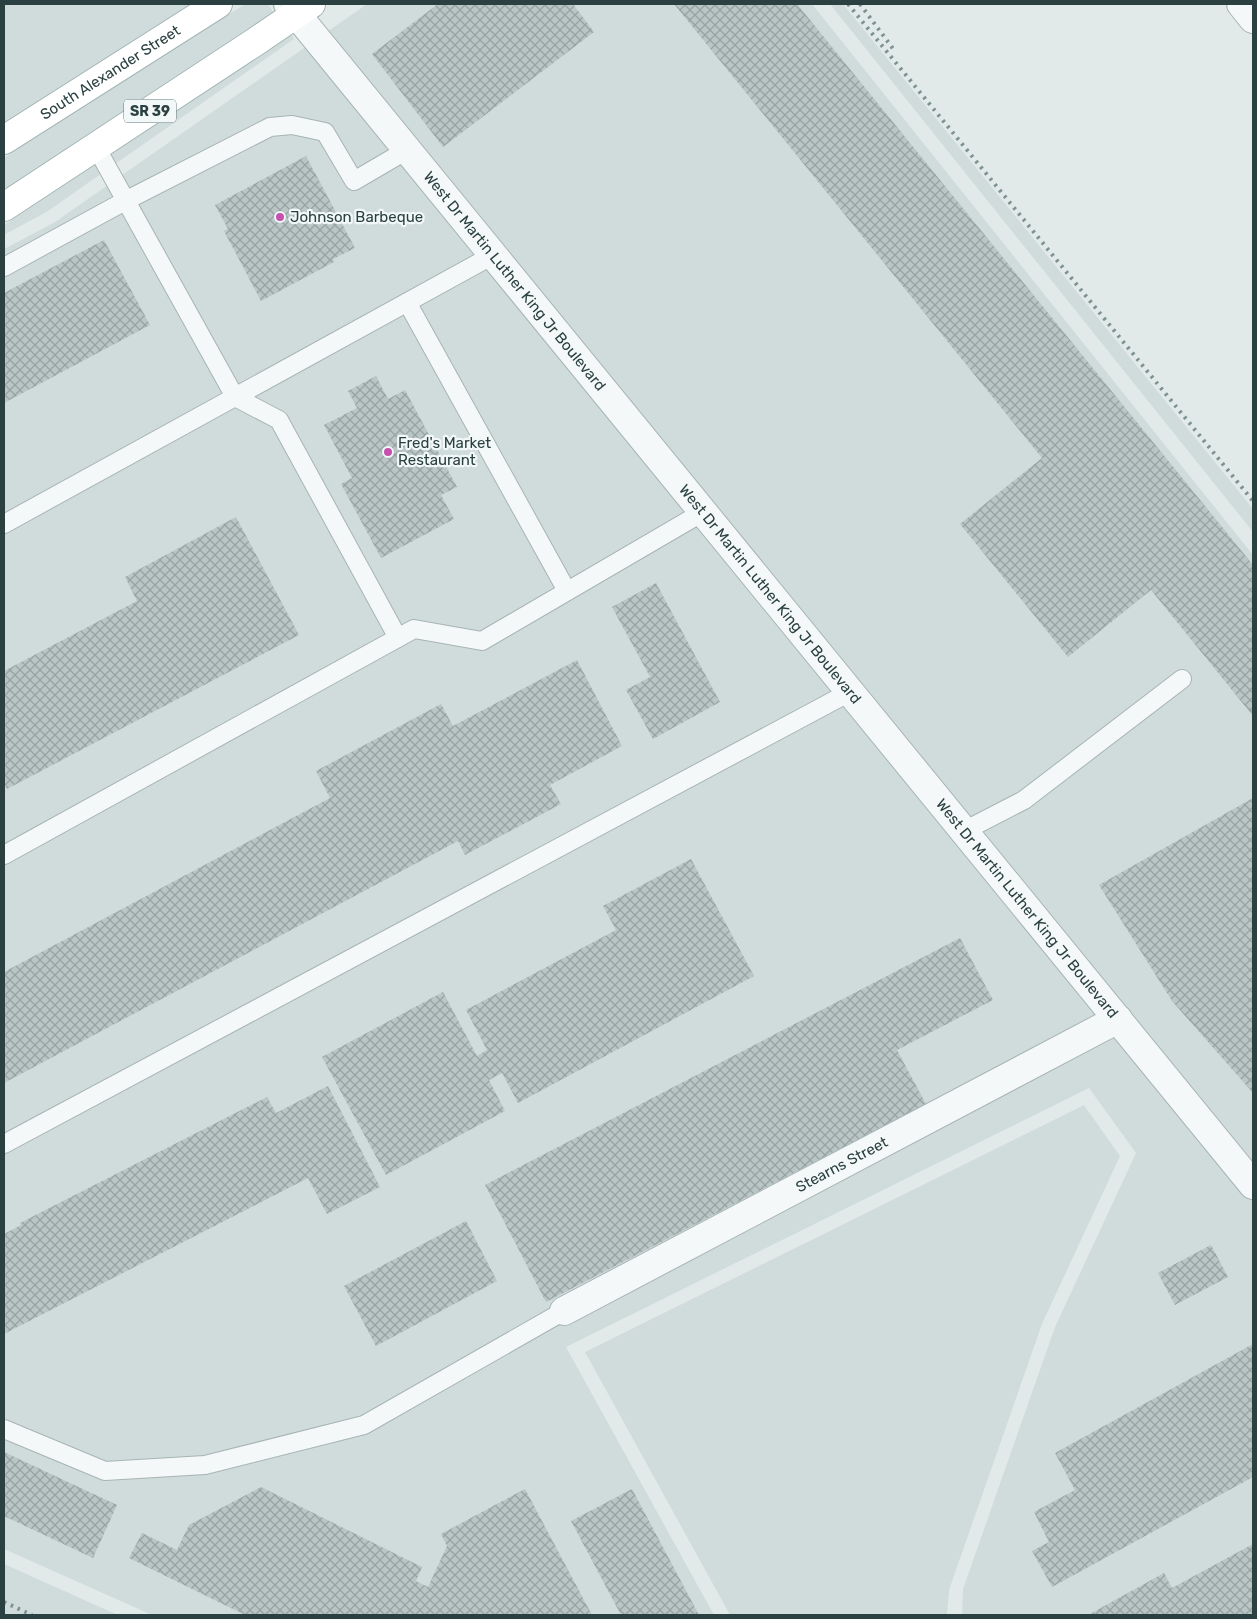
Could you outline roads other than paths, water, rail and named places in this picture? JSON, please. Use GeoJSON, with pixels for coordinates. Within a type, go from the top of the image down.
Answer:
{"type":"FeatureCollection","features":[{"type":"Feature","properties":{"kind":"main road","name":"South Alexander Street"},"geometry":{"type":"LineString","coordinates":[[4,140],[218,4]]}},
{"type":"Feature","properties":{"kind":"main road","name":"SR 39"},"geometry":{"type":"LineString","coordinates":[[4,207],[96,147],[298,7]]}},
{"type":"Feature","properties":{"kind":"street"},"geometry":{"type":"LineString","coordinates":[[1241,4],[1253,19]]}},
{"type":"Feature","properties":{"kind":"street","name":"West Dr Martin Luther King Jr Boulevard"},"geometry":{"type":"LineString","coordinates":[[298,7],[407,150],[1253,1186]]}},
{"type":"Feature","properties":{"kind":"street","name":"Stearns Street"},"geometry":{"type":"LineString","coordinates":[[564,1311],[1118,1020]]}},
{"type":"Feature","properties":{"kind":"lane"},"geometry":{"type":"LineString","coordinates":[[4,267],[125,201],[270,126],[292,125],[325,132],[354,181],[407,150]]}},
{"type":"Feature","properties":{"kind":"lane"},"geometry":{"type":"LineString","coordinates":[[96,147],[235,397],[279,420],[398,638]]}},
{"type":"Feature","properties":{"kind":"lane"},"geometry":{"type":"LineString","coordinates":[[4,524],[493,255]]}},
{"type":"Feature","properties":{"kind":"lane"},"geometry":{"type":"LineString","coordinates":[[407,302],[566,591]]}},
{"type":"Feature","properties":{"kind":"lane"},"geometry":{"type":"LineString","coordinates":[[4,855],[414,629],[482,641],[703,512]]}},
{"type":"Feature","properties":{"kind":"lane"},"geometry":{"type":"LineString","coordinates":[[964,831],[1024,800],[1182,679]]}},
{"type":"Feature","properties":{"kind":"lane"},"geometry":{"type":"LineString","coordinates":[[4,1144],[850,692]]}},
{"type":"Feature","properties":{"kind":"lane"},"geometry":{"type":"LineString","coordinates":[[4,1429],[105,1472],[205,1465],[364,1425],[564,1311]]}},
{"type":"Feature","properties":{"kind":"railway"},"geometry":{"type":"LineString","coordinates":[[848,4],[1253,501]]}},
{"type":"Feature","properties":{"kind":"railway"},"geometry":{"type":"LineString","coordinates":[[860,4],[894,50]]}},
{"type":"Feature","properties":{"kind":"railway"},"geometry":{"type":"LineString","coordinates":[[4,1602],[32,1615]]}},
{"type":"Feature","properties":{"kind":"place","name":"Johnson Barbeque"},"geometry":{"type":"Point","coordinates":[280,217]}},
{"type":"Feature","properties":{"kind":"place","name":"Fred's Market Restaurant"},"geometry":{"type":"Point","coordinates":[388,452]}}]}
